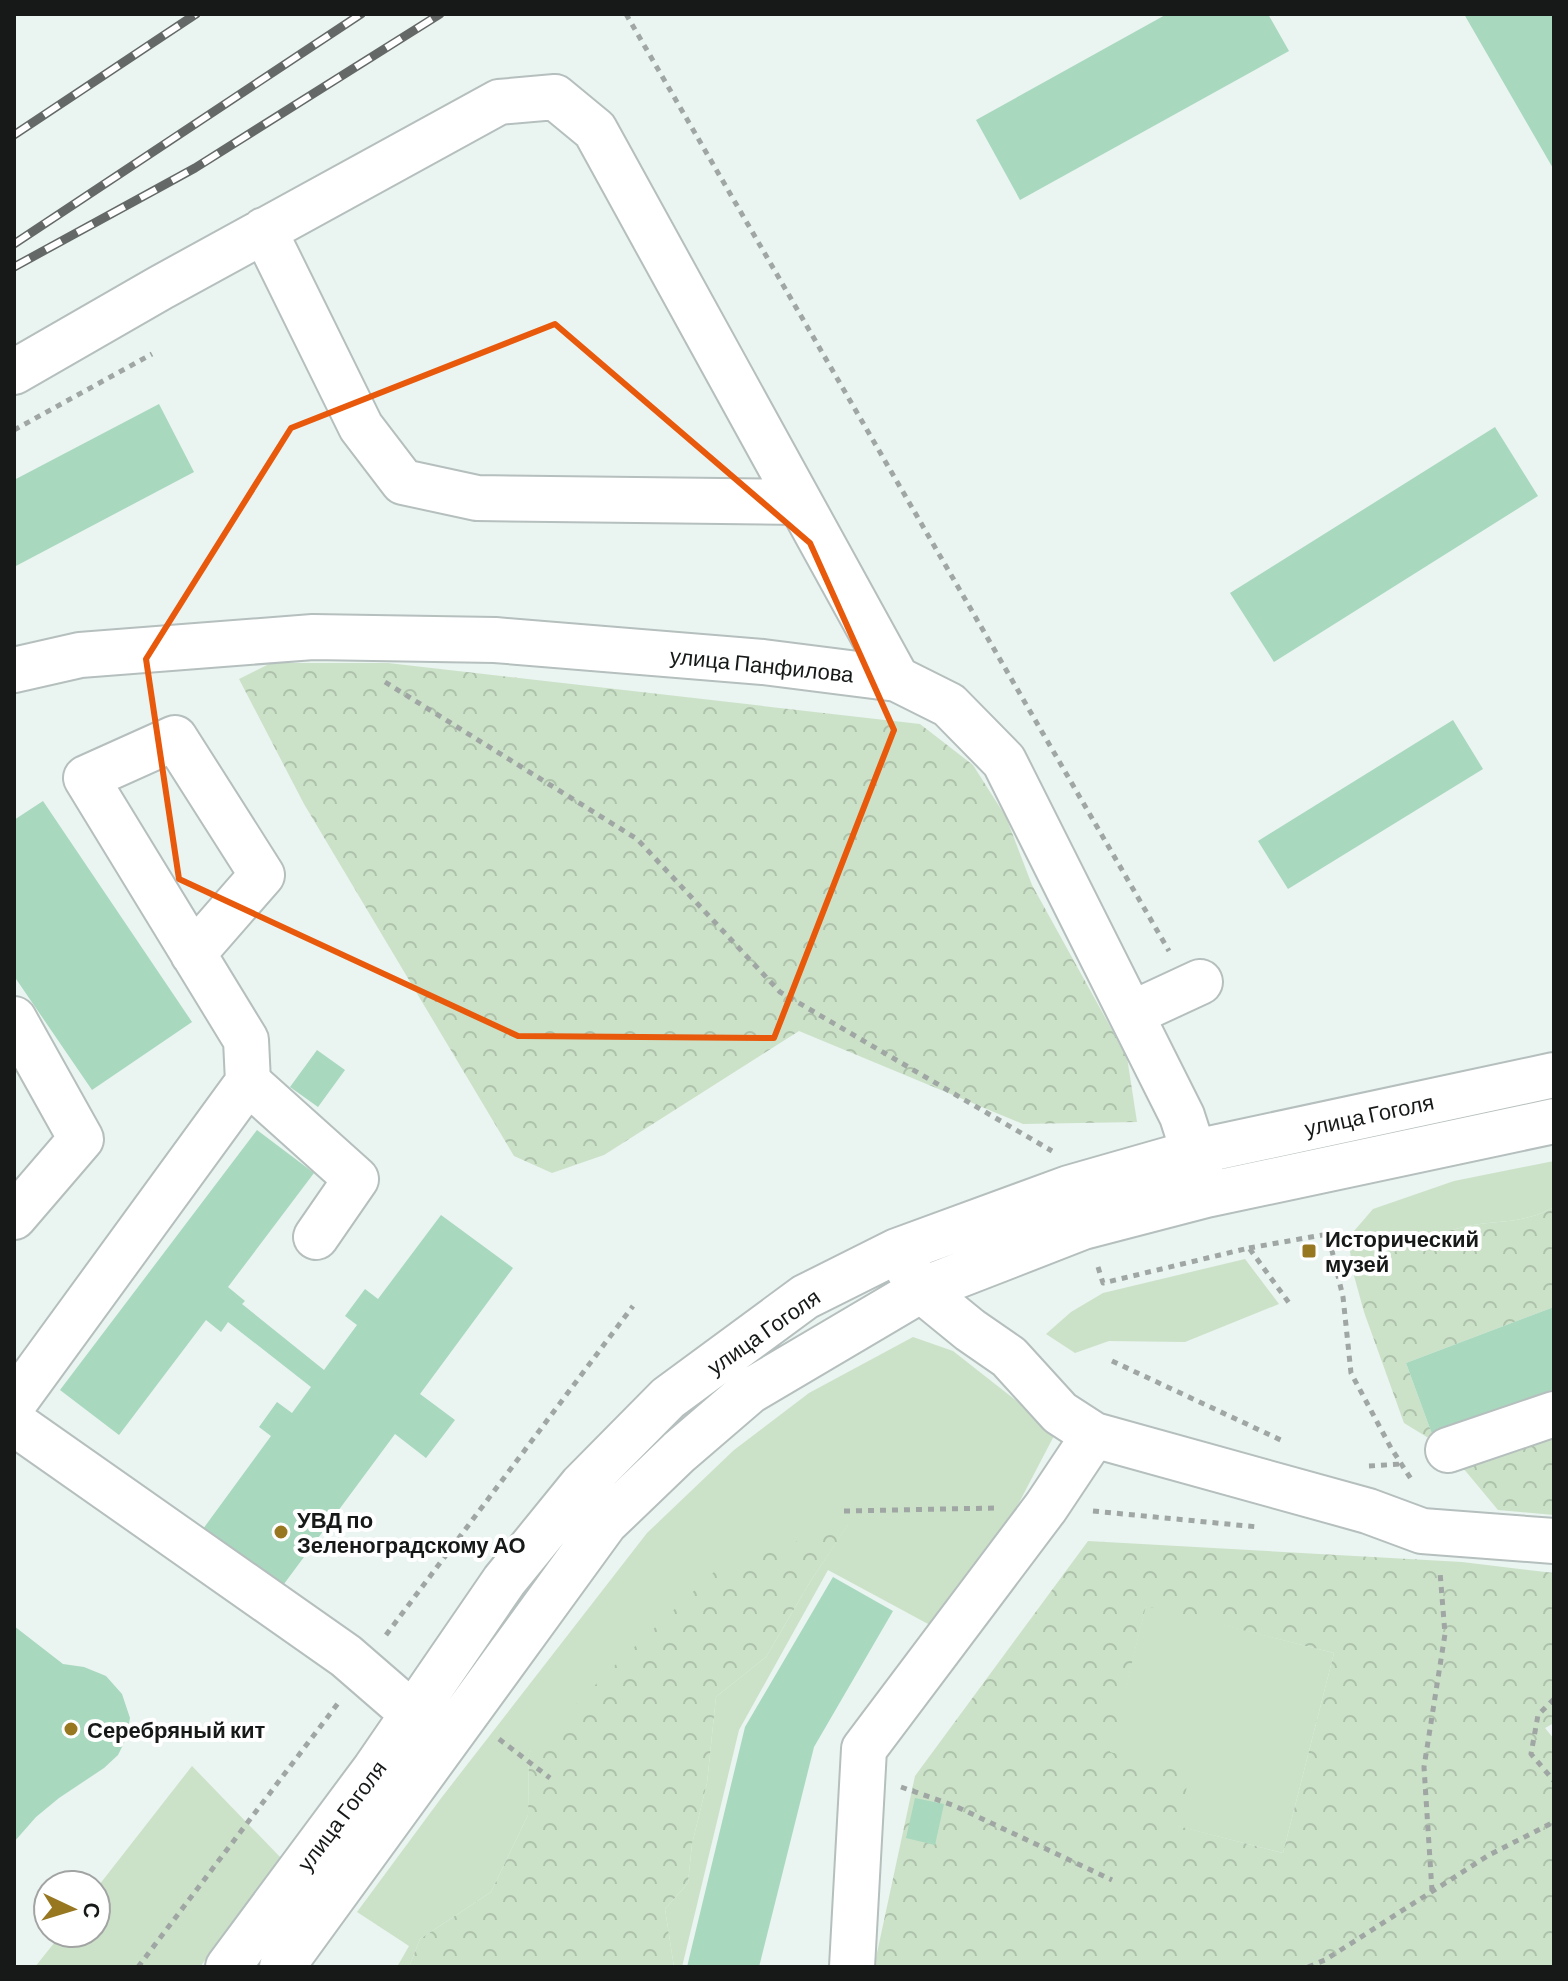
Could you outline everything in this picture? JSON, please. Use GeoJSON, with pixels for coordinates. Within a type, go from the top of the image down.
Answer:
{"type":"FeatureCollection","features":[{"type":"Feature","properties":{"kind":"street"},"geometry":{"type":"LineString","coordinates":[[14,372],[264,230],[499,102],[555,97],[595,130],[897,679]]}},
{"type":"Feature","properties":{"kind":"street"},"geometry":{"type":"LineString","coordinates":[[264,230],[361,427],[403,482],[477,498],[799,502]]}},
{"type":"Feature","properties":{"kind":"street","name":"улица Панфилова"},"geometry":{"type":"LineString","coordinates":[[14,670],[80,655],[313,637],[495,640],[763,662],[897,679],[949,705],[1004,761],[1182,1116],[1206,1195]]}},
{"type":"Feature","properties":{"kind":"street"},"geometry":{"type":"LineString","coordinates":[[14,1403],[248,1082],[246,1040],[193,954],[86,778],[175,738],[262,875],[193,954]]}},
{"type":"Feature","properties":{"kind":"street"},"geometry":{"type":"LineString","coordinates":[[1131,1014],[1195,985]]}},
{"type":"Feature","properties":{"kind":"street"},"geometry":{"type":"LineString","coordinates":[[14,1019],[81,1139],[14,1217]]}},
{"type":"Feature","properties":{"kind":"street","name":"улица Гоголя"},"geometry":{"type":"LineString","coordinates":[[228,1967],[414,1715],[504,1581],[582,1485],[668,1398],[805,1297],[897,1251],[1069,1188],[1195,1152],[1554,1075]]}},
{"type":"Feature","properties":{"kind":"street"},"geometry":{"type":"LineString","coordinates":[[248,1082],[356,1179],[316,1237]]}},
{"type":"Feature","properties":{"kind":"street","name":"улица Гоголя"},"geometry":{"type":"LineString","coordinates":[[282,1967],[605,1523],[679,1452],[750,1391],[921,1290],[1083,1227],[1206,1195],[1554,1121]]}},
{"type":"Feature","properties":{"kind":"street"},"geometry":{"type":"LineString","coordinates":[[897,1251],[921,1290],[1009,1357],[1060,1413],[1094,1435],[1368,1511],[1422,1531],[1554,1541]]}},
{"type":"Feature","properties":{"kind":"street"},"geometry":{"type":"LineString","coordinates":[[1448,1450],[1554,1414]]}},
{"type":"Feature","properties":{"kind":"street"},"geometry":{"type":"LineString","coordinates":[[14,1423],[346,1656],[414,1715]]}},
{"type":"Feature","properties":{"kind":"street"},"geometry":{"type":"LineString","coordinates":[[852,1967],[864,1749],[1046,1507],[1094,1435]]}},
{"type":"Feature","properties":{"kind":"path"},"geometry":{"type":"LineString","coordinates":[[626,14],[1195,985]]}},
{"type":"Feature","properties":{"kind":"path"},"geometry":{"type":"LineString","coordinates":[[14,430],[152,354]]}},
{"type":"Feature","properties":{"kind":"path"},"geometry":{"type":"LineString","coordinates":[[380,679],[637,839],[780,992],[1056,1153]]}},
{"type":"Feature","properties":{"kind":"path"},"geometry":{"type":"LineString","coordinates":[[1103,1283],[1249,1248],[1328,1234],[1343,1297],[1351,1373],[1417,1488],[1423,1509],[1422,1531],[1438,1549],[1445,1634],[1424,1767],[1432,1891]]}},
{"type":"Feature","properties":{"kind":"path"},"geometry":{"type":"LineString","coordinates":[[1249,1248],[1292,1307]]}},
{"type":"Feature","properties":{"kind":"path"},"geometry":{"type":"LineString","coordinates":[[1112,1361],[1297,1447]]}},
{"type":"Feature","properties":{"kind":"path"},"geometry":{"type":"LineString","coordinates":[[1354,1466],[1401,1464]]}},
{"type":"Feature","properties":{"kind":"path"},"geometry":{"type":"LineString","coordinates":[[844,1511],[1046,1507]]}},
{"type":"Feature","properties":{"kind":"path"},"geometry":{"type":"LineString","coordinates":[[1554,1699],[1538,1715],[1531,1754],[1554,1781]]}},
{"type":"Feature","properties":{"kind":"path"},"geometry":{"type":"LineString","coordinates":[[863,1774],[955,1806],[1112,1880]]}},
{"type":"Feature","properties":{"kind":"path"},"geometry":{"type":"LineString","coordinates":[[1308,1967],[1325,1960],[1489,1855],[1554,1822]]}},
{"type":"Feature","properties":{"kind":"highlighted area"},"geometry":{"type":"Polygon","coordinates":[[[555,324],[810,543],[894,730],[774,1038],[518,1036],[179,879],[146,659],[291,428],[555,324]]]}},
{"type":"Feature","properties":{"kind":"green space"},"geometry":{"type":"Polygon","coordinates":[[[271,663],[388,663],[920,724],[973,765],[1006,817],[1032,885],[1127,1057],[1137,1122],[1023,1124],[799,1031],[604,1155],[552,1173],[514,1156],[304,804],[239,679],[271,663]]]}},
{"type":"Feature","properties":{"kind":"green space"},"geometry":{"type":"Polygon","coordinates":[[[1554,1161],[1554,1207],[1531,1217],[1463,1227],[1434,1236],[1353,1272],[1348,1238],[1373,1209],[1454,1181],[1554,1161]]]}},
{"type":"Feature","properties":{"kind":"green space"},"geometry":{"type":"Polygon","coordinates":[[[1554,1207],[1554,1307],[1406,1363],[1432,1434],[1554,1389],[1554,1515],[1498,1510],[1448,1450],[1404,1423],[1353,1272],[1434,1236],[1463,1227],[1531,1217],[1554,1207]]]}},
{"type":"Feature","properties":{"kind":"green space"},"geometry":{"type":"Polygon","coordinates":[[[1245,1259],[1279,1304],[1185,1342],[1109,1341],[1075,1353],[1046,1334],[1071,1312],[1103,1293],[1245,1259]]]}},
{"type":"Feature","properties":{"kind":"green space"},"geometry":{"type":"Polygon","coordinates":[[[913,1337],[953,1351],[1056,1432],[1009,1522],[930,1625],[828,1570],[739,1730],[682,1967],[674,1967],[665,1909],[688,1883],[692,1844],[707,1783],[716,1697],[766,1657],[849,1523],[529,1752],[528,1815],[491,1892],[420,1939],[409,1967],[397,1967],[409,1946],[357,1912],[647,1533],[734,1450],[809,1393],[913,1337]]]}},
{"type":"Feature","properties":{"kind":"green space"},"geometry":{"type":"Polygon","coordinates":[[[850,1522],[766,1657],[716,1697],[707,1783],[692,1844],[688,1883],[665,1909],[674,1967],[409,1967],[420,1939],[491,1892],[528,1815],[529,1752],[613,1667],[714,1572],[850,1522]]]}},
{"type":"Feature","properties":{"kind":"green space"},"geometry":{"type":"Polygon","coordinates":[[[1088,1541],[1462,1562],[1554,1573],[1554,1723],[1545,1728],[1554,1739],[1554,1967],[874,1967],[915,1776],[1088,1541]],[[1146,1606],[1110,1752],[1190,1773],[1178,1826],[1283,1853],[1334,1653],[1146,1606]]]}},
{"type":"Feature","properties":{"kind":"green space"},"geometry":{"type":"Polygon","coordinates":[[[1146,1605],[1334,1653],[1283,1853],[1177,1826],[1109,1753],[1146,1605]]]}},
{"type":"Feature","properties":{"kind":"green space"},"geometry":{"type":"Polygon","coordinates":[[[192,1766],[281,1858],[200,1967],[35,1967],[49,1949],[112,1949],[112,1869],[192,1766]]]}},
{"type":"Feature","properties":{"kind":"building"},"geometry":{"type":"Polygon","coordinates":[[[1167,14],[1268,14],[1289,51],[1020,200],[976,120],[1167,14]]]}},
{"type":"Feature","properties":{"kind":"building"},"geometry":{"type":"Polygon","coordinates":[[[1464,14],[1554,14],[1554,170],[1464,14]]]}},
{"type":"Feature","properties":{"kind":"building"},"geometry":{"type":"Polygon","coordinates":[[[159,404],[194,472],[14,567],[14,480],[159,404]]]}},
{"type":"Feature","properties":{"kind":"building"},"geometry":{"type":"Polygon","coordinates":[[[1495,427],[1538,496],[1274,662],[1230,593],[1495,427]]]}},
{"type":"Feature","properties":{"kind":"building"},"geometry":{"type":"Polygon","coordinates":[[[1453,720],[1483,769],[1288,889],[1258,841],[1453,720]]]}},
{"type":"Feature","properties":{"kind":"building"},"geometry":{"type":"Polygon","coordinates":[[[43,801],[192,1022],[92,1090],[14,976],[14,820],[43,801]]]}},
{"type":"Feature","properties":{"kind":"building"},"geometry":{"type":"Polygon","coordinates":[[[317,1050],[345,1070],[318,1107],[290,1087],[317,1050]]]}},
{"type":"Feature","properties":{"kind":"building"},"geometry":{"type":"Polygon","coordinates":[[[257,1130],[314,1173],[228,1287],[245,1301],[242,1304],[324,1370],[357,1325],[345,1316],[365,1289],[378,1299],[441,1215],[513,1268],[420,1394],[455,1420],[426,1458],[395,1434],[281,1588],[203,1529],[271,1436],[259,1427],[277,1402],[292,1413],[311,1387],[228,1322],[221,1332],[206,1320],[119,1435],[60,1390],[257,1130]]]}},
{"type":"Feature","properties":{"kind":"building"},"geometry":{"type":"Polygon","coordinates":[[[1554,1307],[1554,1389],[1432,1434],[1406,1363],[1554,1307]]]}},
{"type":"Feature","properties":{"kind":"building"},"geometry":{"type":"Polygon","coordinates":[[[833,1577],[893,1611],[814,1747],[759,1967],[687,1967],[745,1727],[833,1577]]]}},
{"type":"Feature","properties":{"kind":"building","name":"Серебряный кит"},"geometry":{"type":"Polygon","coordinates":[[[14,1626],[63,1664],[84,1667],[106,1676],[122,1694],[130,1718],[126,1739],[118,1755],[36,1817],[14,1842],[14,1626]]]}},
{"type":"Feature","properties":{"kind":"building"},"geometry":{"type":"Polygon","coordinates":[[[915,1798],[944,1804],[935,1845],[906,1838],[915,1798]]]}},
{"type":"Feature","properties":{"kind":"railway"},"geometry":{"type":"LineString","coordinates":[[14,135],[196,14]]}},
{"type":"Feature","properties":{"kind":"railway"},"geometry":{"type":"LineString","coordinates":[[14,244],[361,14]]}},
{"type":"Feature","properties":{"kind":"railway"},"geometry":{"type":"LineString","coordinates":[[14,267],[195,168],[440,14]]}},
{"type":"Feature","properties":{"kind":"place","name":"Исторический музей"},"geometry":{"type":"Point","coordinates":[1309,1251]}},
{"type":"Feature","properties":{"kind":"place","name":"УВД по Зеленоградскому АО"},"geometry":{"type":"Point","coordinates":[281,1532]}},
{"type":"Feature","properties":{"kind":"place","name":"Серебряный кит"},"geometry":{"type":"Point","coordinates":[71,1729]}}]}
